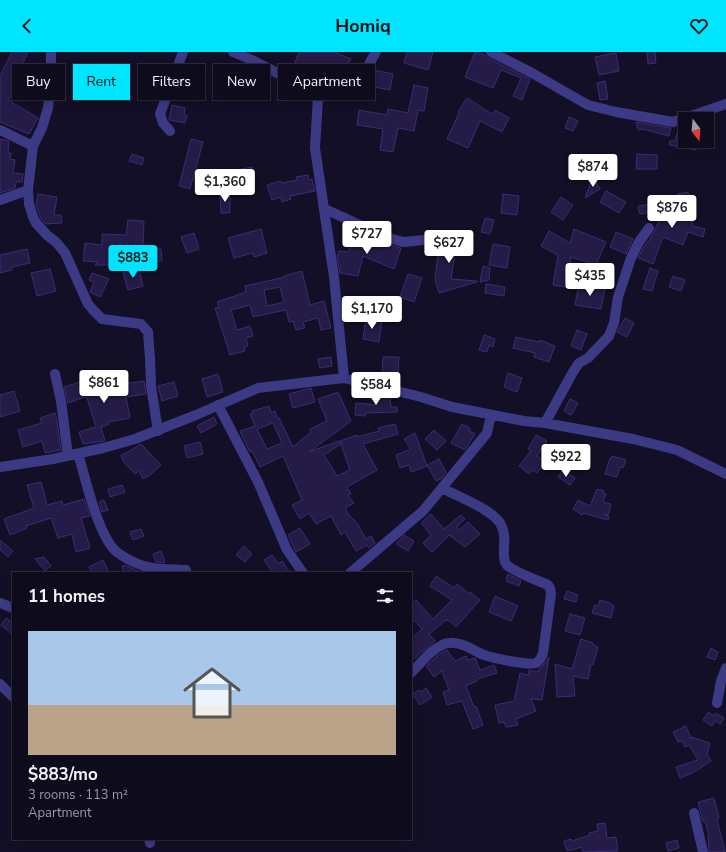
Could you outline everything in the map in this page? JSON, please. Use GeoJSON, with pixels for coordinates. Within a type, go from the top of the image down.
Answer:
{"type":"FeatureCollection","features":[{"type":"Feature","properties":{"kind":"street"},"geometry":{"type":"LineString","coordinates":[[51,52],[51,79],[48,108],[42,128],[33,146],[28,190],[33,217],[41,229],[57,243],[65,253],[88,304],[102,319],[141,324],[148,332],[151,386],[158,431]]}},
{"type":"Feature","properties":{"kind":"street"},"geometry":{"type":"LineString","coordinates":[[170,131],[163,123],[160,114],[183,52]]}},
{"type":"Feature","properties":{"kind":"street"},"geometry":{"type":"LineString","coordinates":[[232,52],[278,73]]}},
{"type":"Feature","properties":{"kind":"street"},"geometry":{"type":"LineString","coordinates":[[369,64],[376,52]]}},
{"type":"Feature","properties":{"kind":"street"},"geometry":{"type":"LineString","coordinates":[[491,52],[532,73],[588,105],[616,112],[673,122],[726,104]]}},
{"type":"Feature","properties":{"kind":"street"},"geometry":{"type":"LineString","coordinates":[[318,100],[316,148],[334,277],[344,378]]}},
{"type":"Feature","properties":{"kind":"street"},"geometry":{"type":"LineString","coordinates":[[0,130],[33,146]]}},
{"type":"Feature","properties":{"kind":"street"},"geometry":{"type":"LineString","coordinates":[[0,200],[28,190]]}},
{"type":"Feature","properties":{"kind":"street"},"geometry":{"type":"LineString","coordinates":[[325,209],[386,237],[403,242],[435,239]]}},
{"type":"Feature","properties":{"kind":"street"},"geometry":{"type":"LineString","coordinates":[[545,422],[572,372],[579,363],[588,358],[609,336],[614,323],[618,297],[631,258],[638,242],[649,228]]}},
{"type":"Feature","properties":{"kind":"street"},"geometry":{"type":"LineString","coordinates":[[56,374],[73,455],[109,542],[118,553],[139,564],[153,568],[186,570]]}},
{"type":"Feature","properties":{"kind":"street"},"geometry":{"type":"LineString","coordinates":[[0,467],[73,455],[110,447],[158,431],[258,388],[344,378],[421,397],[452,407],[524,421],[545,422],[633,439],[677,450],[726,474]]}},
{"type":"Feature","properties":{"kind":"street"},"geometry":{"type":"LineString","coordinates":[[218,405],[258,482],[287,550],[302,572]]}},
{"type":"Feature","properties":{"kind":"street"},"geometry":{"type":"LineString","coordinates":[[351,572],[423,511],[451,475],[488,433],[491,415]]}},
{"type":"Feature","properties":{"kind":"street"},"geometry":{"type":"LineString","coordinates":[[412,672],[433,650],[445,644],[456,643],[486,656],[532,664],[540,660],[543,653],[551,594],[550,588],[548,585],[506,565],[504,558],[505,538],[503,530],[493,514],[442,488]]}},
{"type":"Feature","properties":{"kind":"street"},"geometry":{"type":"LineString","coordinates":[[0,603],[12,608]]}},
{"type":"Feature","properties":{"kind":"street"},"geometry":{"type":"LineString","coordinates":[[717,703],[726,668]]}},
{"type":"Feature","properties":{"kind":"street"},"geometry":{"type":"LineString","coordinates":[[0,684],[12,696]]}},
{"type":"Feature","properties":{"kind":"street"},"geometry":{"type":"LineString","coordinates":[[694,813],[703,852]]}},
{"type":"Feature","properties":{"kind":"building"},"geometry":{"type":"Polygon","coordinates":[[[12,52],[28,52],[22,64],[12,64],[12,93],[8,100],[38,118],[29,134],[0,122],[0,76],[12,52]]]}},
{"type":"Feature","properties":{"kind":"building"},"geometry":{"type":"Polygon","coordinates":[[[299,52],[334,52],[351,59],[348,64],[295,63],[299,52]]]}},
{"type":"Feature","properties":{"kind":"building"},"geometry":{"type":"Polygon","coordinates":[[[407,52],[433,52],[428,70],[404,63],[407,52]]]}},
{"type":"Feature","properties":{"kind":"building"},"geometry":{"type":"Polygon","coordinates":[[[475,52],[485,55],[488,58],[530,79],[522,100],[513,96],[521,78],[501,70],[493,88],[465,77],[475,52]]]}},
{"type":"Feature","properties":{"kind":"building"},"geometry":{"type":"Polygon","coordinates":[[[647,52],[655,52],[656,63],[648,64],[647,52]]]}},
{"type":"Feature","properties":{"kind":"building"},"geometry":{"type":"Polygon","coordinates":[[[616,53],[619,71],[599,75],[595,57],[616,53]]]}},
{"type":"Feature","properties":{"kind":"building"},"geometry":{"type":"Polygon","coordinates":[[[375,70],[393,74],[390,90],[375,87],[375,70]]]}},
{"type":"Feature","properties":{"kind":"building"},"geometry":{"type":"Polygon","coordinates":[[[605,81],[608,99],[600,100],[597,83],[605,81]]]}},
{"type":"Feature","properties":{"kind":"building"},"geometry":{"type":"Polygon","coordinates":[[[414,85],[428,88],[424,111],[418,110],[414,131],[398,128],[393,152],[380,150],[383,129],[357,125],[359,110],[387,115],[388,109],[408,113],[414,85]]]}},
{"type":"Feature","properties":{"kind":"building"},"geometry":{"type":"Polygon","coordinates":[[[467,98],[492,114],[495,110],[509,118],[502,132],[480,121],[468,148],[447,139],[459,113],[458,112],[467,98]]]}},
{"type":"Feature","properties":{"kind":"building"},"geometry":{"type":"Polygon","coordinates":[[[172,105],[185,108],[184,115],[187,115],[185,123],[169,120],[172,105]]]}},
{"type":"Feature","properties":{"kind":"building"},"geometry":{"type":"Polygon","coordinates":[[[569,117],[578,121],[573,131],[565,128],[569,117]]]}},
{"type":"Feature","properties":{"kind":"building"},"geometry":{"type":"Polygon","coordinates":[[[636,122],[671,128],[669,136],[643,129],[638,130],[636,122]]]}},
{"type":"Feature","properties":{"kind":"building"},"geometry":{"type":"Polygon","coordinates":[[[678,133],[678,147],[669,145],[670,141],[675,141],[678,133]]]}},
{"type":"Feature","properties":{"kind":"building"},"geometry":{"type":"Polygon","coordinates":[[[0,139],[9,141],[8,153],[11,153],[10,159],[15,160],[13,173],[23,174],[22,182],[16,182],[15,188],[0,193],[0,139]]]}},
{"type":"Feature","properties":{"kind":"building"},"geometry":{"type":"Polygon","coordinates":[[[191,139],[203,142],[190,189],[179,186],[191,139]]]}},
{"type":"Feature","properties":{"kind":"building"},"geometry":{"type":"Polygon","coordinates":[[[685,148],[696,148],[696,150],[685,148]]]}},
{"type":"Feature","properties":{"kind":"building"},"geometry":{"type":"Polygon","coordinates":[[[132,154],[144,158],[142,165],[129,161],[132,154]]]}},
{"type":"Feature","properties":{"kind":"building"},"geometry":{"type":"Polygon","coordinates":[[[637,154],[657,155],[657,169],[636,169],[637,154]]]}},
{"type":"Feature","properties":{"kind":"building"},"geometry":{"type":"Polygon","coordinates":[[[252,167],[255,181],[229,187],[226,172],[252,167]]]}},
{"type":"Feature","properties":{"kind":"building"},"geometry":{"type":"Polygon","coordinates":[[[308,175],[309,180],[312,179],[315,191],[290,196],[291,199],[282,202],[281,197],[272,200],[267,185],[281,181],[282,183],[297,180],[296,177],[308,175]]]}},
{"type":"Feature","properties":{"kind":"building"},"geometry":{"type":"Polygon","coordinates":[[[593,176],[600,189],[585,198],[593,176]]]}},
{"type":"Feature","properties":{"kind":"building"},"geometry":{"type":"Polygon","coordinates":[[[606,191],[626,202],[619,213],[600,202],[606,191]]]}},
{"type":"Feature","properties":{"kind":"building"},"geometry":{"type":"Polygon","coordinates":[[[688,192],[693,226],[705,229],[703,237],[688,232],[683,245],[663,237],[653,264],[638,258],[654,232],[663,211],[680,219],[680,208],[677,194],[688,192]]]}},
{"type":"Feature","properties":{"kind":"building"},"geometry":{"type":"Polygon","coordinates":[[[38,194],[57,197],[54,215],[61,215],[62,223],[46,224],[41,219],[36,205],[38,194]]]}},
{"type":"Feature","properties":{"kind":"building"},"geometry":{"type":"Polygon","coordinates":[[[220,194],[230,194],[230,213],[221,213],[220,194]]]}},
{"type":"Feature","properties":{"kind":"building"},"geometry":{"type":"Polygon","coordinates":[[[503,194],[519,196],[517,215],[501,213],[503,194]]]}},
{"type":"Feature","properties":{"kind":"building"},"geometry":{"type":"Polygon","coordinates":[[[561,197],[573,205],[563,220],[551,212],[561,197]]]}},
{"type":"Feature","properties":{"kind":"building"},"geometry":{"type":"Polygon","coordinates":[[[657,203],[659,211],[640,214],[638,206],[657,203]]]}},
{"type":"Feature","properties":{"kind":"building"},"geometry":{"type":"Polygon","coordinates":[[[485,218],[494,220],[490,234],[481,232],[485,218]]]}},
{"type":"Feature","properties":{"kind":"building"},"geometry":{"type":"Polygon","coordinates":[[[128,220],[144,221],[143,246],[119,245],[119,253],[115,265],[95,265],[97,262],[83,261],[85,243],[102,245],[102,234],[126,235],[128,220]]]}},
{"type":"Feature","properties":{"kind":"building"},"geometry":{"type":"Polygon","coordinates":[[[261,229],[267,253],[254,257],[253,253],[234,258],[228,238],[261,229]]]}},
{"type":"Feature","properties":{"kind":"building"},"geometry":{"type":"Polygon","coordinates":[[[574,229],[606,242],[596,265],[571,257],[568,276],[573,277],[571,288],[553,285],[558,255],[541,246],[549,231],[570,243],[574,229]]]}},
{"type":"Feature","properties":{"kind":"building"},"geometry":{"type":"Polygon","coordinates":[[[358,232],[383,243],[401,248],[394,269],[363,256],[358,276],[340,273],[337,256],[339,251],[348,252],[352,243],[354,244],[358,232]]]}},
{"type":"Feature","properties":{"kind":"building"},"geometry":{"type":"Polygon","coordinates":[[[616,232],[633,239],[626,254],[610,247],[616,232]]]}},
{"type":"Feature","properties":{"kind":"building"},"geometry":{"type":"Polygon","coordinates":[[[194,233],[199,249],[187,253],[181,237],[194,233]]]}},
{"type":"Feature","properties":{"kind":"building"},"geometry":{"type":"Polygon","coordinates":[[[459,235],[468,236],[466,252],[454,250],[455,254],[451,279],[477,282],[439,293],[435,279],[438,254],[435,254],[433,246],[439,244],[441,239],[443,239],[443,242],[458,238],[459,235]]]}},
{"type":"Feature","properties":{"kind":"building"},"geometry":{"type":"Polygon","coordinates":[[[493,244],[510,247],[507,268],[489,265],[493,244]]]}},
{"type":"Feature","properties":{"kind":"building"},"geometry":{"type":"Polygon","coordinates":[[[27,249],[30,263],[12,267],[12,270],[0,273],[0,255],[27,249]]]}},
{"type":"Feature","properties":{"kind":"building"},"geometry":{"type":"Polygon","coordinates":[[[161,249],[162,261],[146,262],[146,250],[161,249]]]}},
{"type":"Feature","properties":{"kind":"building"},"geometry":{"type":"Polygon","coordinates":[[[483,266],[490,268],[489,280],[480,282],[483,266]]]}},
{"type":"Feature","properties":{"kind":"building"},"geometry":{"type":"Polygon","coordinates":[[[650,268],[658,271],[652,291],[643,289],[650,268]]]}},
{"type":"Feature","properties":{"kind":"building"},"geometry":{"type":"Polygon","coordinates":[[[50,269],[56,291],[37,296],[31,273],[50,269]]]}},
{"type":"Feature","properties":{"kind":"building"},"geometry":{"type":"Polygon","coordinates":[[[139,269],[143,286],[128,290],[123,273],[139,269]]]}},
{"type":"Feature","properties":{"kind":"building"},"geometry":{"type":"Polygon","coordinates":[[[302,271],[310,305],[324,301],[331,328],[321,330],[318,318],[303,322],[305,328],[296,330],[293,321],[289,322],[286,310],[253,317],[250,305],[231,310],[237,330],[250,326],[253,336],[246,338],[248,346],[244,347],[245,351],[230,355],[215,308],[219,307],[217,302],[246,292],[245,286],[285,277],[284,276],[302,271]],[[280,287],[264,290],[267,306],[284,302],[280,287]]]}},
{"type":"Feature","properties":{"kind":"building"},"geometry":{"type":"Polygon","coordinates":[[[92,273],[109,279],[100,297],[90,292],[94,282],[89,280],[92,273]]]}},
{"type":"Feature","properties":{"kind":"building"},"geometry":{"type":"Polygon","coordinates":[[[408,274],[422,278],[414,302],[400,297],[408,274]]]}},
{"type":"Feature","properties":{"kind":"building"},"geometry":{"type":"Polygon","coordinates":[[[673,276],[685,280],[681,291],[669,287],[673,276]]]}},
{"type":"Feature","properties":{"kind":"building"},"geometry":{"type":"Polygon","coordinates":[[[486,284],[505,287],[504,296],[485,293],[486,284]]]}},
{"type":"Feature","properties":{"kind":"building"},"geometry":{"type":"Polygon","coordinates":[[[579,284],[605,289],[601,309],[575,305],[579,284]]]}},
{"type":"Feature","properties":{"kind":"building"},"geometry":{"type":"Polygon","coordinates":[[[366,318],[382,321],[379,342],[363,339],[366,318]]]}},
{"type":"Feature","properties":{"kind":"building"},"geometry":{"type":"Polygon","coordinates":[[[625,318],[634,323],[627,337],[617,332],[625,318]]]}},
{"type":"Feature","properties":{"kind":"building"},"geometry":{"type":"Polygon","coordinates":[[[577,330],[587,334],[581,350],[571,346],[577,330]]]}},
{"type":"Feature","properties":{"kind":"building"},"geometry":{"type":"Polygon","coordinates":[[[484,335],[495,339],[493,347],[489,345],[487,352],[479,350],[484,335]]]}},
{"type":"Feature","properties":{"kind":"building"},"geometry":{"type":"Polygon","coordinates":[[[516,337],[539,342],[540,340],[555,346],[549,362],[534,357],[535,353],[513,348],[516,337]]]}},
{"type":"Feature","properties":{"kind":"building"},"geometry":{"type":"Polygon","coordinates":[[[331,357],[332,366],[320,368],[318,359],[331,357]]]}},
{"type":"Feature","properties":{"kind":"building"},"geometry":{"type":"Polygon","coordinates":[[[383,357],[399,357],[398,375],[382,374],[383,357]]]}},
{"type":"Feature","properties":{"kind":"building"},"geometry":{"type":"Polygon","coordinates":[[[508,373],[522,378],[517,392],[504,387],[508,373]]]}},
{"type":"Feature","properties":{"kind":"building"},"geometry":{"type":"Polygon","coordinates":[[[218,374],[223,392],[207,397],[202,379],[218,374]]]}},
{"type":"Feature","properties":{"kind":"building"},"geometry":{"type":"Polygon","coordinates":[[[95,379],[98,388],[122,381],[123,384],[144,381],[146,394],[126,397],[130,418],[108,422],[109,424],[101,427],[105,441],[83,444],[79,432],[96,427],[87,398],[85,397],[68,403],[64,387],[95,379]]]}},
{"type":"Feature","properties":{"kind":"building"},"geometry":{"type":"Polygon","coordinates":[[[174,382],[178,396],[162,401],[158,386],[174,382]]]}},
{"type":"Feature","properties":{"kind":"building"},"geometry":{"type":"Polygon","coordinates":[[[311,388],[315,402],[293,408],[289,394],[311,388]]]}},
{"type":"Feature","properties":{"kind":"building"},"geometry":{"type":"Polygon","coordinates":[[[14,391],[20,411],[0,417],[0,395],[14,391]]]}},
{"type":"Feature","properties":{"kind":"building"},"geometry":{"type":"Polygon","coordinates":[[[338,392],[351,421],[309,452],[339,441],[341,444],[324,455],[337,476],[350,470],[340,441],[357,435],[357,437],[379,431],[378,428],[395,424],[398,434],[363,444],[377,470],[347,487],[351,494],[348,495],[354,503],[345,508],[349,515],[357,523],[366,539],[371,536],[375,543],[369,548],[367,545],[356,551],[345,532],[341,535],[331,516],[316,524],[309,513],[300,519],[292,505],[302,500],[283,456],[260,467],[252,451],[250,452],[240,431],[255,426],[250,414],[253,413],[252,411],[269,406],[271,412],[275,411],[277,418],[279,418],[293,447],[311,432],[310,429],[327,421],[318,399],[338,392]],[[273,423],[257,429],[267,449],[282,443],[273,423]]]}},
{"type":"Feature","properties":{"kind":"building"},"geometry":{"type":"Polygon","coordinates":[[[384,394],[390,396],[391,407],[397,407],[397,412],[366,413],[365,416],[355,415],[356,403],[377,405],[377,395],[384,394]]]}},
{"type":"Feature","properties":{"kind":"building"},"geometry":{"type":"Polygon","coordinates":[[[570,399],[578,403],[571,415],[564,411],[570,399]]]}},
{"type":"Feature","properties":{"kind":"building"},"geometry":{"type":"Polygon","coordinates":[[[55,413],[61,450],[45,453],[42,441],[23,447],[18,430],[42,423],[40,418],[55,413]]]}},
{"type":"Feature","properties":{"kind":"building"},"geometry":{"type":"Polygon","coordinates":[[[214,417],[217,424],[201,433],[197,426],[214,417]]]}},
{"type":"Feature","properties":{"kind":"building"},"geometry":{"type":"Polygon","coordinates":[[[462,424],[470,428],[469,431],[475,434],[465,450],[451,443],[462,424]]]}},
{"type":"Feature","properties":{"kind":"building"},"geometry":{"type":"Polygon","coordinates":[[[434,430],[446,441],[437,450],[425,439],[434,430]]]}},
{"type":"Feature","properties":{"kind":"building"},"geometry":{"type":"Polygon","coordinates":[[[415,433],[427,466],[411,472],[409,465],[400,468],[396,455],[411,449],[404,439],[415,433]]]}},
{"type":"Feature","properties":{"kind":"building"},"geometry":{"type":"Polygon","coordinates":[[[536,435],[547,441],[537,456],[545,462],[537,473],[532,470],[529,474],[519,466],[531,451],[528,449],[536,435]]]}},
{"type":"Feature","properties":{"kind":"building"},"geometry":{"type":"Polygon","coordinates":[[[200,442],[203,454],[187,458],[184,446],[200,442]]]}},
{"type":"Feature","properties":{"kind":"building"},"geometry":{"type":"Polygon","coordinates":[[[141,444],[161,465],[143,479],[139,471],[135,474],[123,461],[121,455],[141,444]]]}},
{"type":"Feature","properties":{"kind":"building"},"geometry":{"type":"Polygon","coordinates":[[[612,456],[626,460],[623,468],[620,467],[617,477],[605,474],[612,456]]]}},
{"type":"Feature","properties":{"kind":"building"},"geometry":{"type":"Polygon","coordinates":[[[439,459],[446,472],[442,478],[436,481],[427,465],[439,459]]]}},
{"type":"Feature","properties":{"kind":"building"},"geometry":{"type":"Polygon","coordinates":[[[563,470],[575,478],[570,485],[558,477],[563,470]]]}},
{"type":"Feature","properties":{"kind":"building"},"geometry":{"type":"Polygon","coordinates":[[[41,482],[47,505],[62,501],[63,505],[84,499],[90,516],[81,518],[90,548],[76,552],[72,534],[58,538],[51,518],[26,526],[27,528],[10,535],[4,519],[34,508],[27,485],[41,482]]]}},
{"type":"Feature","properties":{"kind":"building"},"geometry":{"type":"Polygon","coordinates":[[[122,485],[125,492],[110,497],[108,489],[122,485]]]}},
{"type":"Feature","properties":{"kind":"building"},"geometry":{"type":"Polygon","coordinates":[[[597,489],[604,491],[603,493],[606,494],[603,502],[611,504],[608,515],[604,514],[609,517],[608,520],[583,513],[582,515],[573,509],[578,500],[590,506],[597,489]]]}},
{"type":"Feature","properties":{"kind":"building"},"geometry":{"type":"Polygon","coordinates":[[[104,500],[108,510],[102,512],[99,502],[104,500]]]}},
{"type":"Feature","properties":{"kind":"building"},"geometry":{"type":"Polygon","coordinates":[[[431,514],[444,529],[461,515],[465,519],[456,528],[459,530],[468,522],[480,534],[465,547],[449,535],[432,552],[423,543],[431,535],[421,523],[431,514]]]}},
{"type":"Feature","properties":{"kind":"building"},"geometry":{"type":"Polygon","coordinates":[[[300,528],[310,544],[296,552],[288,535],[300,528]]]}},
{"type":"Feature","properties":{"kind":"building"},"geometry":{"type":"Polygon","coordinates":[[[141,529],[144,536],[133,540],[130,532],[141,529]]]}},
{"type":"Feature","properties":{"kind":"building"},"geometry":{"type":"Polygon","coordinates":[[[404,535],[414,541],[408,551],[396,544],[404,535]]]}},
{"type":"Feature","properties":{"kind":"building"},"geometry":{"type":"Polygon","coordinates":[[[0,540],[13,551],[8,557],[0,550],[0,540]]]}},
{"type":"Feature","properties":{"kind":"building"},"geometry":{"type":"Polygon","coordinates":[[[244,546],[252,554],[245,562],[236,555],[244,546]]]}},
{"type":"Feature","properties":{"kind":"building"},"geometry":{"type":"Polygon","coordinates":[[[161,551],[165,562],[164,563],[156,562],[153,554],[161,551]]]}},
{"type":"Feature","properties":{"kind":"building"},"geometry":{"type":"Polygon","coordinates":[[[272,555],[279,564],[282,561],[289,572],[272,572],[264,560],[272,555]]]}},
{"type":"Feature","properties":{"kind":"building"},"geometry":{"type":"Polygon","coordinates":[[[44,557],[51,566],[45,571],[35,559],[44,557]]]}},
{"type":"Feature","properties":{"kind":"building"},"geometry":{"type":"Polygon","coordinates":[[[103,560],[109,572],[92,572],[89,567],[103,560]]]}},
{"type":"Feature","properties":{"kind":"building"},"geometry":{"type":"Polygon","coordinates":[[[125,565],[138,572],[124,572],[122,566],[125,565]]]}},
{"type":"Feature","properties":{"kind":"building"},"geometry":{"type":"Polygon","coordinates":[[[508,574],[521,581],[519,586],[506,581],[508,574]]]}},
{"type":"Feature","properties":{"kind":"building"},"geometry":{"type":"Polygon","coordinates":[[[436,576],[454,588],[457,584],[469,594],[470,592],[480,600],[456,627],[446,620],[429,634],[435,641],[412,660],[412,638],[422,629],[412,619],[412,604],[416,600],[433,619],[452,600],[430,586],[436,576]]]}},
{"type":"Feature","properties":{"kind":"building"},"geometry":{"type":"Polygon","coordinates":[[[567,591],[578,595],[576,602],[564,599],[567,591]]]}},
{"type":"Feature","properties":{"kind":"building"},"geometry":{"type":"Polygon","coordinates":[[[495,596],[518,606],[511,621],[489,612],[495,596]]]}},
{"type":"Feature","properties":{"kind":"building"},"geometry":{"type":"Polygon","coordinates":[[[600,600],[614,606],[611,618],[592,613],[595,605],[598,606],[600,600]]]}},
{"type":"Feature","properties":{"kind":"building"},"geometry":{"type":"Polygon","coordinates":[[[570,614],[585,618],[580,635],[565,631],[570,614]]]}},
{"type":"Feature","properties":{"kind":"building"},"geometry":{"type":"Polygon","coordinates":[[[6,618],[12,622],[12,634],[1,625],[6,618]]]}},
{"type":"Feature","properties":{"kind":"building"},"geometry":{"type":"Polygon","coordinates":[[[581,639],[593,643],[593,645],[598,647],[593,665],[591,664],[588,679],[573,676],[575,696],[557,697],[555,664],[572,669],[581,639]]]}},
{"type":"Feature","properties":{"kind":"building"},"geometry":{"type":"Polygon","coordinates":[[[711,648],[718,652],[715,660],[707,657],[711,648]]]}},
{"type":"Feature","properties":{"kind":"building"},"geometry":{"type":"Polygon","coordinates":[[[447,650],[455,661],[466,656],[468,660],[475,658],[480,670],[494,665],[497,673],[477,679],[477,681],[466,686],[483,725],[473,729],[462,701],[447,705],[443,692],[449,690],[442,671],[434,677],[426,666],[438,655],[447,650]]]}},
{"type":"Feature","properties":{"kind":"building"},"geometry":{"type":"Polygon","coordinates":[[[549,657],[542,700],[531,699],[536,711],[516,719],[518,725],[506,727],[504,722],[499,723],[495,705],[514,701],[520,673],[528,675],[529,670],[538,672],[549,657]]]}},
{"type":"Feature","properties":{"kind":"building"},"geometry":{"type":"Polygon","coordinates":[[[426,688],[432,697],[420,705],[412,694],[420,690],[421,692],[426,688]]]}},
{"type":"Feature","properties":{"kind":"building"},"geometry":{"type":"Polygon","coordinates":[[[708,712],[714,716],[716,713],[724,718],[720,724],[715,721],[712,726],[703,720],[708,712]]]}},
{"type":"Feature","properties":{"kind":"building"},"geometry":{"type":"Polygon","coordinates":[[[686,726],[691,739],[692,737],[710,743],[707,754],[711,761],[694,772],[680,778],[676,767],[698,760],[689,745],[685,747],[682,741],[678,742],[673,732],[686,726]]]}},
{"type":"Feature","properties":{"kind":"building"},"geometry":{"type":"Polygon","coordinates":[[[714,798],[719,818],[717,819],[725,852],[709,852],[708,832],[705,821],[703,822],[698,802],[714,798]]]}},
{"type":"Feature","properties":{"kind":"building"},"geometry":{"type":"Polygon","coordinates":[[[605,823],[607,838],[616,837],[618,851],[583,852],[582,847],[567,851],[564,841],[571,839],[572,841],[590,835],[589,833],[598,831],[597,824],[605,823]]]}},
{"type":"Feature","properties":{"kind":"building"},"geometry":{"type":"Polygon","coordinates":[[[677,840],[679,848],[668,851],[666,843],[677,840]]]}}]}
